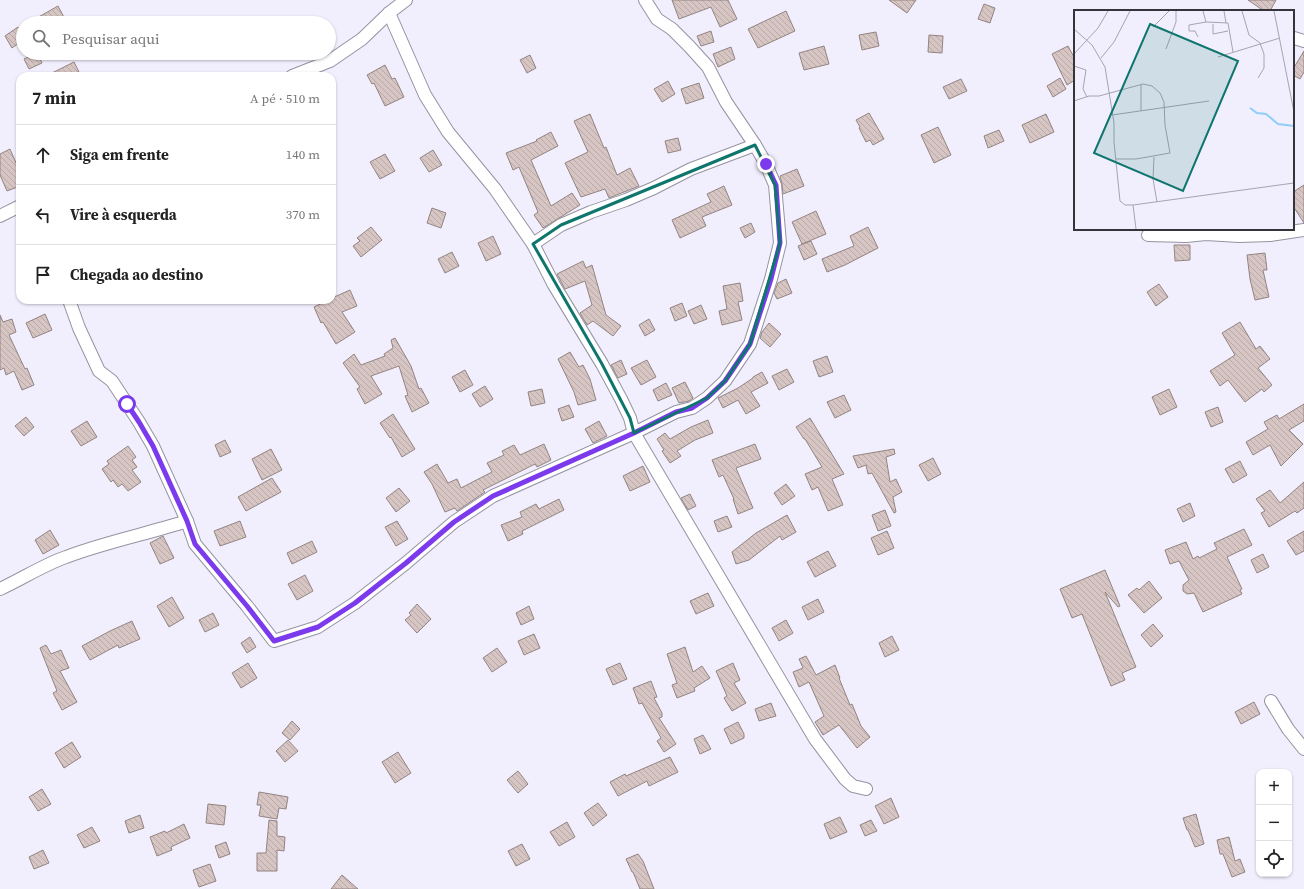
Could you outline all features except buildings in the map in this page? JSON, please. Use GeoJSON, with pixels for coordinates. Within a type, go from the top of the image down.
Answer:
{"type":"FeatureCollection","features":[{"type":"Feature","properties":{"kind":"street"},"geometry":{"type":"LineString","coordinates":[[336,57],[362,39],[389,13],[406,0]]}},
{"type":"Feature","properties":{"kind":"street"},"geometry":{"type":"LineString","coordinates":[[70,304],[79,328],[99,371],[112,381],[153,446],[187,521],[195,544],[274,641],[318,627],[355,603],[406,563],[454,522],[493,496],[634,433],[676,412],[692,408],[707,398],[725,381],[750,344],[771,279],[780,243],[776,185],[755,145],[726,102],[708,67],[672,29],[657,18],[645,0]]}},
{"type":"Feature","properties":{"kind":"street"},"geometry":{"type":"LineString","coordinates":[[389,13],[425,94],[444,126],[495,189],[533,244],[554,285],[606,371],[630,418],[634,433],[815,739],[845,779],[853,786],[866,789]]}},
{"type":"Feature","properties":{"kind":"street"},"geometry":{"type":"LineString","coordinates":[[302,72],[331,60]]}},
{"type":"Feature","properties":{"kind":"street"},"geometry":{"type":"LineString","coordinates":[[533,244],[561,225],[654,188],[690,169],[755,145]]}},
{"type":"Feature","properties":{"kind":"street"},"geometry":{"type":"LineString","coordinates":[[0,216],[16,208]]}},
{"type":"Feature","properties":{"kind":"street"},"geometry":{"type":"LineString","coordinates":[[1148,236],[1186,236],[1206,234],[1239,236],[1270,235],[1304,230]]}},
{"type":"Feature","properties":{"kind":"street"},"geometry":{"type":"LineString","coordinates":[[0,589],[64,557],[187,521]]}},
{"type":"Feature","properties":{"kind":"street"},"geometry":{"type":"LineString","coordinates":[[1271,701],[1288,729],[1304,749]]}},
{"type":"Feature","properties":{"kind":"highlighted area"},"geometry":{"type":"Polygon","coordinates":[[[755,145],[775,185],[780,243],[750,344],[725,381],[707,398],[634,433],[630,418],[602,364],[533,244],[561,225],[755,145]]]}},
{"type":"Feature","properties":{"kind":"route"},"geometry":{"type":"LineString","coordinates":[[127,404],[153,446],[187,521],[195,544],[274,641],[318,627],[355,603],[406,563],[454,522],[493,496],[634,433],[676,412],[692,408],[707,398],[725,381],[750,344],[771,279],[780,243],[776,185],[766,164]]}}]}
